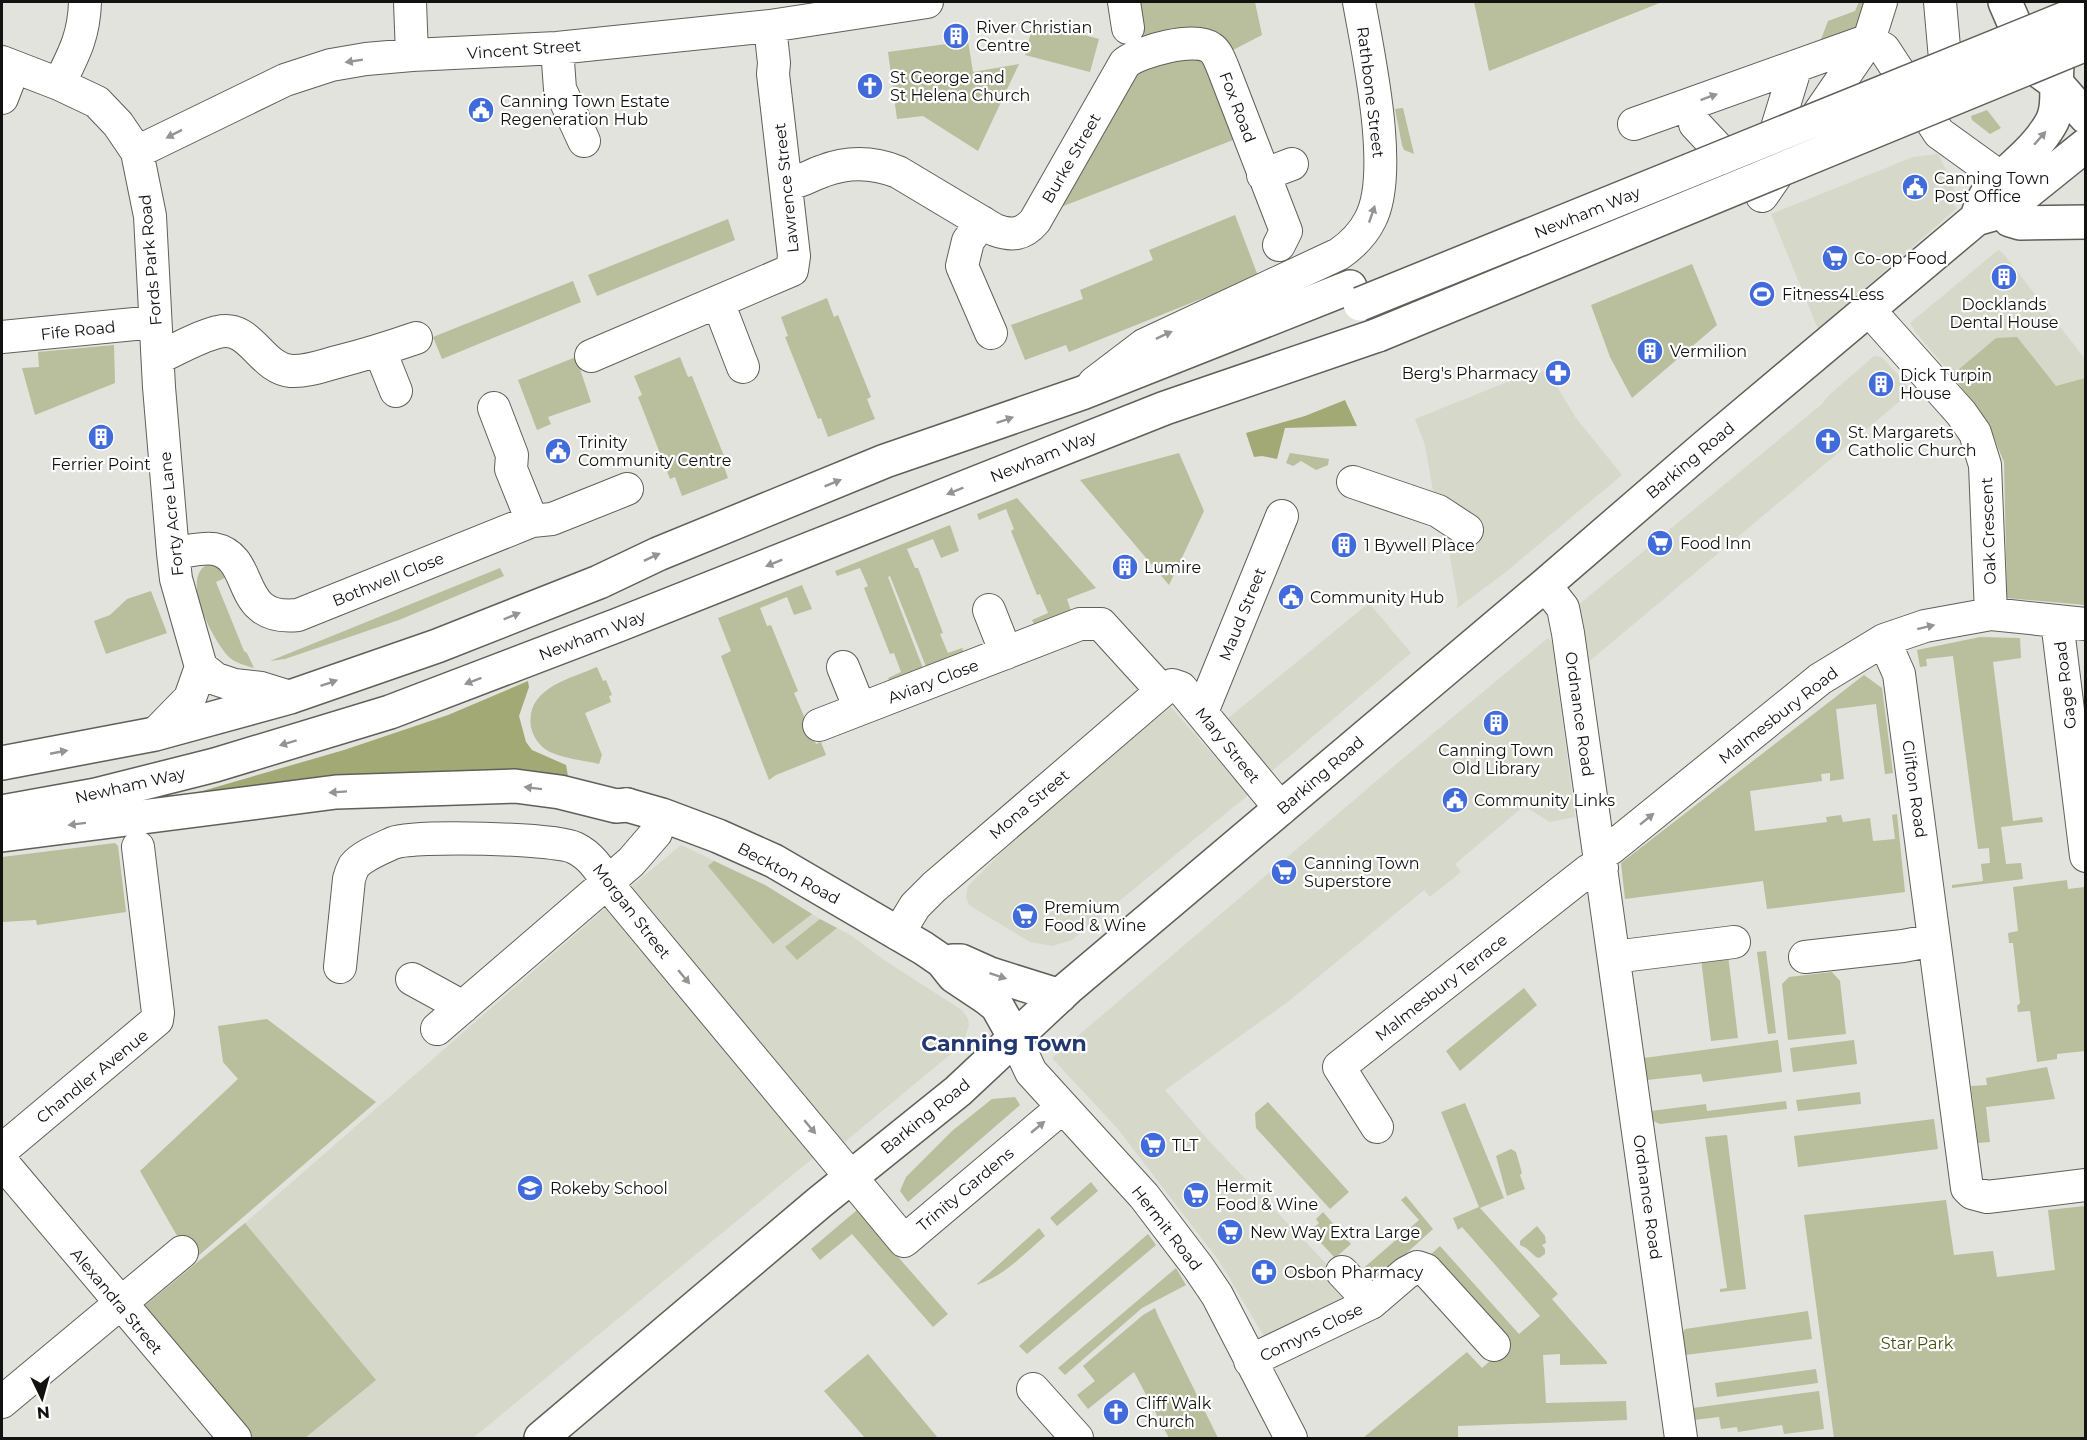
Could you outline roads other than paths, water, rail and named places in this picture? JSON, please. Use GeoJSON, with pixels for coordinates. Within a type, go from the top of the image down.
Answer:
{"type":"FeatureCollection","features":[{"type":"Feature","properties":{"kind":"main road"},"geometry":{"type":"LineString","coordinates":[[2005,2],[2028,55],[2040,71],[2071,82],[2085,117]]}},
{"type":"Feature","properties":{"kind":"main road","name":"Newham Way"},"geometry":{"type":"LineString","coordinates":[[2,812],[96,795],[215,765],[390,712],[618,626],[1165,408],[1364,310],[2054,2]]}},
{"type":"Feature","properties":{"kind":"main road","name":"Barking Road"},"geometry":{"type":"LineString","coordinates":[[542,1438],[852,1176],[958,1091],[1060,996],[1689,460],[1869,310],[1990,215],[1988,191],[2043,136],[2052,123],[2071,82],[2057,67],[2060,47],[2073,2]]}},
{"type":"Feature","properties":{"kind":"main road","name":"Newham Way"},"geometry":{"type":"LineString","coordinates":[[1364,310],[2085,10]]}},
{"type":"Feature","properties":{"kind":"main road","name":"Newham Way"},"geometry":{"type":"LineString","coordinates":[[1364,310],[2085,25]]}},
{"type":"Feature","properties":{"kind":"main road","name":"Newham Way"},"geometry":{"type":"LineString","coordinates":[[2,763],[155,734],[290,697],[437,646],[578,590],[658,554],[885,461],[1082,393],[1364,310],[2085,44]]}},
{"type":"Feature","properties":{"kind":"main road"},"geometry":{"type":"LineString","coordinates":[[1990,215],[2085,145]]}},
{"type":"Feature","properties":{"kind":"main road"},"geometry":{"type":"LineString","coordinates":[[1990,215],[2020,223],[2085,222]]}},
{"type":"Feature","properties":{"kind":"main road","name":"Beckton Road"},"geometry":{"type":"LineString","coordinates":[[2,835],[336,792],[515,786],[560,792],[616,806],[627,805],[662,815],[718,836],[774,861],[898,934],[942,961],[954,976],[997,1006],[1015,1038]]}},
{"type":"Feature","properties":{"kind":"main road","name":"Beckton Road"},"geometry":{"type":"LineString","coordinates":[[942,961],[961,961],[990,974],[1060,996]]}},
{"type":"Feature","properties":{"kind":"street"},"geometry":{"type":"LineString","coordinates":[[59,84],[78,46],[85,2]]}},
{"type":"Feature","properties":{"kind":"street"},"geometry":{"type":"LineString","coordinates":[[410,2],[412,55]]}},
{"type":"Feature","properties":{"kind":"street","name":"Vincent Street"},"geometry":{"type":"LineString","coordinates":[[137,152],[285,80],[331,64],[412,55],[557,48],[770,26],[927,2]]}},
{"type":"Feature","properties":{"kind":"street","name":"Rathbone Street"},"geometry":{"type":"LineString","coordinates":[[1319,264],[1339,254],[1356,240],[1371,219],[1380,184],[1381,157],[1375,99],[1359,2]]}},
{"type":"Feature","properties":{"kind":"street"},"geometry":{"type":"LineString","coordinates":[[1773,177],[1869,40],[1881,2]]}},
{"type":"Feature","properties":{"kind":"street"},"geometry":{"type":"LineString","coordinates":[[1929,137],[1950,113],[1939,2]]}},
{"type":"Feature","properties":{"kind":"street","name":"Lawrence Street"},"geometry":{"type":"LineString","coordinates":[[591,356],[792,270],[794,256],[775,96],[770,26]]}},
{"type":"Feature","properties":{"kind":"street","name":"Burke Street"},"geometry":{"type":"LineString","coordinates":[[787,184],[802,182],[823,170],[865,163],[898,172],[982,222],[1006,234],[1018,234],[1028,229],[1035,221],[1125,63],[1133,57],[1133,27]]}},
{"type":"Feature","properties":{"kind":"street","name":"Fox Road"},"geometry":{"type":"LineString","coordinates":[[1133,27],[1210,47],[1223,68],[1263,175],[1282,238]]}},
{"type":"Feature","properties":{"kind":"street"},"geometry":{"type":"LineString","coordinates":[[1634,124],[1869,40]]}},
{"type":"Feature","properties":{"kind":"street"},"geometry":{"type":"LineString","coordinates":[[1869,40],[1884,49],[1929,137],[1993,172]]}},
{"type":"Feature","properties":{"kind":"street"},"geometry":{"type":"LineString","coordinates":[[557,48],[560,89],[584,141]]}},
{"type":"Feature","properties":{"kind":"street"},"geometry":{"type":"LineString","coordinates":[[2,98],[8,64]]}},
{"type":"Feature","properties":{"kind":"street","name":"Fords Park Road"},"geometry":{"type":"LineString","coordinates":[[8,64],[97,102],[118,123],[137,152],[150,216],[158,357]]}},
{"type":"Feature","properties":{"kind":"street"},"geometry":{"type":"LineString","coordinates":[[1773,177],[1796,66]]}},
{"type":"Feature","properties":{"kind":"street"},"geometry":{"type":"LineString","coordinates":[[1695,124],[1773,177]]}},
{"type":"Feature","properties":{"kind":"street"},"geometry":{"type":"LineString","coordinates":[[1263,175],[1293,165]]}},
{"type":"Feature","properties":{"kind":"street"},"geometry":{"type":"LineString","coordinates":[[982,222],[968,241],[962,266],[991,333]]}},
{"type":"Feature","properties":{"kind":"street","name":"Newham Way"},"geometry":{"type":"LineString","coordinates":[[1082,393],[1144,345],[1319,264]]}},
{"type":"Feature","properties":{"kind":"street"},"geometry":{"type":"LineString","coordinates":[[718,302],[743,367]]}},
{"type":"Feature","properties":{"kind":"street","name":"Oak Crescent"},"geometry":{"type":"LineString","coordinates":[[1869,310],[1961,413],[1976,433],[1985,465],[1991,614]]}},
{"type":"Feature","properties":{"kind":"street","name":"Fife Road"},"geometry":{"type":"LineString","coordinates":[[2,337],[155,322]]}},
{"type":"Feature","properties":{"kind":"street"},"geometry":{"type":"LineString","coordinates":[[158,357],[216,332],[235,332],[248,339],[267,360],[289,370],[313,368],[380,351],[416,338]]}},
{"type":"Feature","properties":{"kind":"street"},"geometry":{"type":"LineString","coordinates":[[380,351],[396,390]]}},
{"type":"Feature","properties":{"kind":"street","name":"Forty Acre Lane"},"geometry":{"type":"LineString","coordinates":[[158,357],[172,553],[176,579],[201,667]]}},
{"type":"Feature","properties":{"kind":"street"},"geometry":{"type":"LineString","coordinates":[[494,408],[512,455],[511,469],[531,521]]}},
{"type":"Feature","properties":{"kind":"street"},"geometry":{"type":"LineString","coordinates":[[1353,482],[1438,511],[1467,530]]}},
{"type":"Feature","properties":{"kind":"street","name":"Bothwell Close"},"geometry":{"type":"LineString","coordinates":[[172,553],[214,549],[225,554],[235,561],[253,599],[261,608],[271,614],[298,615],[531,521],[552,519],[627,489]]}},
{"type":"Feature","properties":{"kind":"street","name":"Maud Street"},"geometry":{"type":"LineString","coordinates":[[1202,712],[1282,516]]}},
{"type":"Feature","properties":{"kind":"street","name":"Ordnance Road"},"geometry":{"type":"LineString","coordinates":[[1545,585],[1563,608],[1568,633],[1681,1438]]}},
{"type":"Feature","properties":{"kind":"street"},"geometry":{"type":"LineString","coordinates":[[989,610],[1006,653]]}},
{"type":"Feature","properties":{"kind":"street","name":"Malmesbury Road"},"geometry":{"type":"LineString","coordinates":[[1600,859],[1820,679],[1884,640],[1925,626],[1991,614],[2071,622]]}},
{"type":"Feature","properties":{"kind":"street","name":"Gage Road"},"geometry":{"type":"LineString","coordinates":[[2071,622],[2085,856]]}},
{"type":"Feature","properties":{"kind":"street","name":"Aviary Close"},"geometry":{"type":"LineString","coordinates":[[819,725],[1080,624],[1101,624],[1167,688]]}},
{"type":"Feature","properties":{"kind":"street","name":"Clifton Road"},"geometry":{"type":"LineString","coordinates":[[1884,640],[1899,674],[1967,1188],[1972,1193],[1988,1197],[2085,1185]]}},
{"type":"Feature","properties":{"kind":"street"},"geometry":{"type":"LineString","coordinates":[[155,734],[190,698],[201,667],[216,679],[234,685],[261,688],[290,697]]}},
{"type":"Feature","properties":{"kind":"street"},"geometry":{"type":"LineString","coordinates":[[843,667],[861,709]]}},
{"type":"Feature","properties":{"kind":"street","name":"Mary Street"},"geometry":{"type":"LineString","coordinates":[[1167,688],[1181,688],[1281,809]]}},
{"type":"Feature","properties":{"kind":"street","name":"Mona Street"},"geometry":{"type":"LineString","coordinates":[[898,934],[915,906],[934,887],[1167,688]]}},
{"type":"Feature","properties":{"kind":"street"},"geometry":{"type":"LineString","coordinates":[[437,1029],[631,862],[656,833],[662,815]]}},
{"type":"Feature","properties":{"kind":"street","name":"Morgan Street"},"geometry":{"type":"LineString","coordinates":[[340,967],[349,879],[354,866],[395,842],[434,839],[495,839],[540,842],[574,848],[593,861],[622,903],[852,1176]]}},
{"type":"Feature","properties":{"kind":"street","name":"Chandler Avenue"},"geometry":{"type":"LineString","coordinates":[[2,1150],[158,1020],[138,847]]}},
{"type":"Feature","properties":{"kind":"street","name":"Malmesbury Terrace"},"geometry":{"type":"LineString","coordinates":[[1377,1127],[1339,1067],[1600,859]]}},
{"type":"Feature","properties":{"kind":"street"},"geometry":{"type":"LineString","coordinates":[[1805,957],[1934,940]]}},
{"type":"Feature","properties":{"kind":"street"},"geometry":{"type":"LineString","coordinates":[[1614,957],[1734,942]]}},
{"type":"Feature","properties":{"kind":"street"},"geometry":{"type":"LineString","coordinates":[[412,979],[463,1007]]}},
{"type":"Feature","properties":{"kind":"street","name":"Hermit Road"},"geometry":{"type":"LineString","coordinates":[[1015,1038],[1030,1072],[1144,1196],[1198,1267],[1216,1295],[1291,1438]]}},
{"type":"Feature","properties":{"kind":"street","name":"Trinity Gardens"},"geometry":{"type":"LineString","coordinates":[[852,1176],[904,1241],[1063,1107]]}},
{"type":"Feature","properties":{"kind":"street","name":"Alexandra Street"},"geometry":{"type":"LineString","coordinates":[[2,1162],[230,1437]]}},
{"type":"Feature","properties":{"kind":"street"},"geometry":{"type":"LineString","coordinates":[[2,1402],[182,1252]]}},
{"type":"Feature","properties":{"kind":"street","name":"Comyns Close"},"geometry":{"type":"LineString","coordinates":[[1250,1361],[1371,1303],[1406,1273],[1417,1267],[1425,1269],[1494,1345]]}},
{"type":"Feature","properties":{"kind":"street","name":"Comyns Close"},"geometry":{"type":"LineString","coordinates":[[1342,1272],[1371,1303]]}},
{"type":"Feature","properties":{"kind":"street"},"geometry":{"type":"LineString","coordinates":[[1033,1389],[1077,1438]]}},
{"type":"Feature","properties":{"kind":"place","name":"River Christian Centre"},"geometry":{"type":"Point","coordinates":[956,36]}},
{"type":"Feature","properties":{"kind":"place","name":"St George and St Helena Church"},"geometry":{"type":"Point","coordinates":[870,86]}},
{"type":"Feature","properties":{"kind":"place","name":"Canning Town Estate Regeneration Hub"},"geometry":{"type":"Point","coordinates":[481,110]}},
{"type":"Feature","properties":{"kind":"place","name":"Canning Town Post Office"},"geometry":{"type":"Point","coordinates":[1915,187]}},
{"type":"Feature","properties":{"kind":"place","name":"Co-op Food"},"geometry":{"type":"Point","coordinates":[1835,258]}},
{"type":"Feature","properties":{"kind":"place","name":"Docklands Dental House"},"geometry":{"type":"Point","coordinates":[2004,277]}},
{"type":"Feature","properties":{"kind":"place","name":"Fitness4Less"},"geometry":{"type":"Point","coordinates":[1762,294]}},
{"type":"Feature","properties":{"kind":"place","name":"Vermilion"},"geometry":{"type":"Point","coordinates":[1650,351]}},
{"type":"Feature","properties":{"kind":"place","name":"Berg's Pharmacy"},"geometry":{"type":"Point","coordinates":[1558,373]}},
{"type":"Feature","properties":{"kind":"place","name":"Dick Turpin House"},"geometry":{"type":"Point","coordinates":[1881,384]}},
{"type":"Feature","properties":{"kind":"place","name":"Ferrier Point"},"geometry":{"type":"Point","coordinates":[101,437]}},
{"type":"Feature","properties":{"kind":"place","name":"St. Margarets Catholic Church"},"geometry":{"type":"Point","coordinates":[1828,441]}},
{"type":"Feature","properties":{"kind":"place","name":"Trinity Community Centre"},"geometry":{"type":"Point","coordinates":[558,451]}},
{"type":"Feature","properties":{"kind":"place","name":"Food Inn"},"geometry":{"type":"Point","coordinates":[1660,543]}},
{"type":"Feature","properties":{"kind":"place","name":"1 Bywell Place"},"geometry":{"type":"Point","coordinates":[1344,545]}},
{"type":"Feature","properties":{"kind":"place","name":"Lumire"},"geometry":{"type":"Point","coordinates":[1125,567]}},
{"type":"Feature","properties":{"kind":"place","name":"Community Hub"},"geometry":{"type":"Point","coordinates":[1291,597]}},
{"type":"Feature","properties":{"kind":"place","name":"Canning Town Old Library"},"geometry":{"type":"Point","coordinates":[1496,723]}},
{"type":"Feature","properties":{"kind":"place","name":"Community Links"},"geometry":{"type":"Point","coordinates":[1455,800]}},
{"type":"Feature","properties":{"kind":"place","name":"Canning Town Superstore"},"geometry":{"type":"Point","coordinates":[1284,872]}},
{"type":"Feature","properties":{"kind":"place","name":"Premium Food & Wine"},"geometry":{"type":"Point","coordinates":[1025,916]}},
{"type":"Feature","properties":{"kind":"place","name":"TLT"},"geometry":{"type":"Point","coordinates":[1153,1145]}},
{"type":"Feature","properties":{"kind":"place","name":"Rokeby School"},"geometry":{"type":"Point","coordinates":[530,1188]}},
{"type":"Feature","properties":{"kind":"place","name":"Hermit Food & Wine"},"geometry":{"type":"Point","coordinates":[1196,1195]}},
{"type":"Feature","properties":{"kind":"place","name":"New Way Extra Large"},"geometry":{"type":"Point","coordinates":[1230,1232]}},
{"type":"Feature","properties":{"kind":"place","name":"Osbon Pharmacy"},"geometry":{"type":"Point","coordinates":[1264,1272]}},
{"type":"Feature","properties":{"kind":"place","name":"Cliff Walk Church"},"geometry":{"type":"Point","coordinates":[1116,1412]}},
{"type":"Feature","properties":{"kind":"district","name":"Canning Town"},"geometry":{"type":"Point","coordinates":[1004,1043]}},
{"type":"Feature","properties":{"kind":"park label","name":"Star Park"},"geometry":{"type":"Point","coordinates":[1917,1343]}}]}
